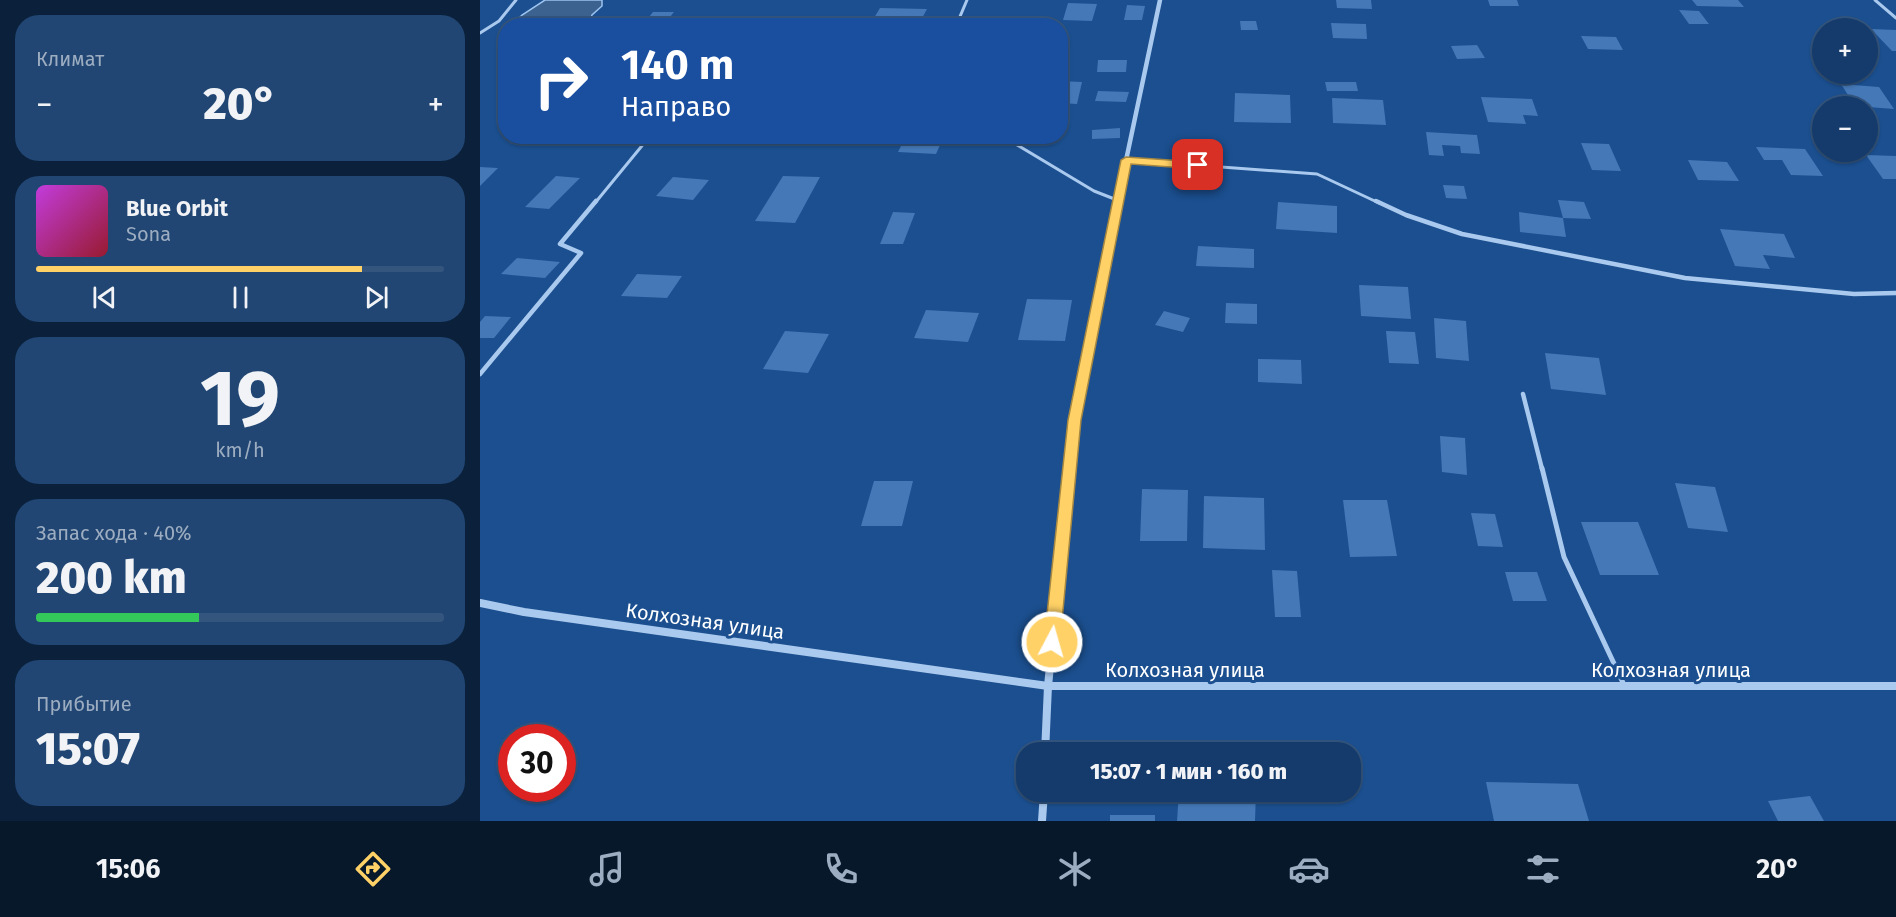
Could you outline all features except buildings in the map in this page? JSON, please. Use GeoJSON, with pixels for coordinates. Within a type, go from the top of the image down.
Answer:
{"type":"FeatureCollection","features":[{"type":"Feature","properties":{"kind":"street"},"geometry":{"type":"LineString","coordinates":[[1045,742],[1048,686],[1075,420],[1117,200],[1160,0]]}},
{"type":"Feature","properties":{"kind":"street","name":"Колхозная улица"},"geometry":{"type":"LineString","coordinates":[[480,603],[524,612],[1048,686],[1896,686]]}},
{"type":"Feature","properties":{"kind":"street"},"geometry":{"type":"LineString","coordinates":[[1042,821],[1043,802]]}},
{"type":"Feature","properties":{"kind":"lane"},"geometry":{"type":"LineString","coordinates":[[501,18],[516,0]]}},
{"type":"Feature","properties":{"kind":"lane"},"geometry":{"type":"LineString","coordinates":[[959,18],[967,0]]}},
{"type":"Feature","properties":{"kind":"lane"},"geometry":{"type":"LineString","coordinates":[[1875,0],[1896,18]]}},
{"type":"Feature","properties":{"kind":"lane"},"geometry":{"type":"LineString","coordinates":[[480,33],[498,22]]}},
{"type":"Feature","properties":{"kind":"lane"},"geometry":{"type":"LineString","coordinates":[[480,374],[581,253],[560,244],[643,144]]}},
{"type":"Feature","properties":{"kind":"lane"},"geometry":{"type":"LineString","coordinates":[[1015,144],[1094,191],[1117,200]]}},
{"type":"Feature","properties":{"kind":"lane"},"geometry":{"type":"LineString","coordinates":[[1126,160],[1317,174],[1406,215],[1462,234],[1685,278],[1854,294],[1896,293]]}},
{"type":"Feature","properties":{"kind":"lane"},"geometry":{"type":"LineString","coordinates":[[1523,394],[1564,558],[1625,687]]}},
{"type":"Feature","properties":{"kind":"water"},"geometry":{"type":"Polygon","coordinates":[[[545,0],[602,0],[602,6],[591,18],[519,18],[545,0]]]}},
{"type":"Feature","properties":{"kind":"route"},"geometry":{"type":"LineString","coordinates":[[1052,642],[1075,420],[1126,160],[1198,165]]}}]}
